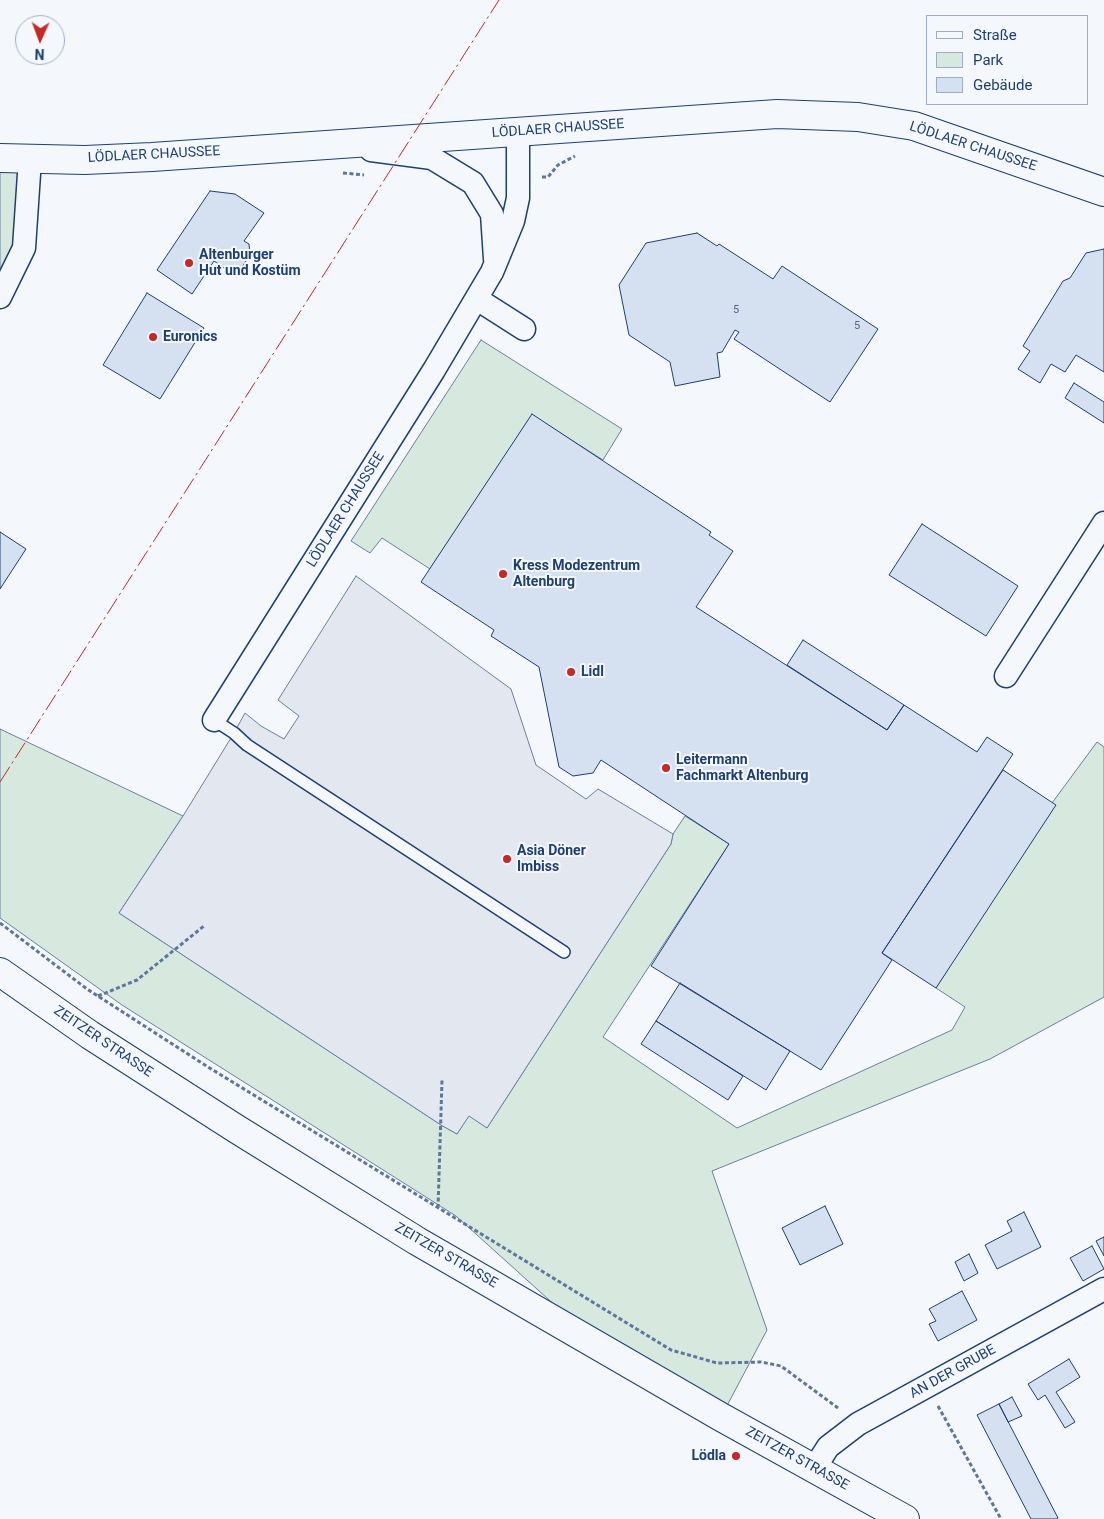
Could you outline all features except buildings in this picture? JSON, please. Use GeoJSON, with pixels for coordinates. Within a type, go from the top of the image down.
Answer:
{"type":"FeatureCollection","features":[{"type":"Feature","properties":{"kind":"street","name":"LÖDLAER CHAUSSEE"},"geometry":{"type":"LineString","coordinates":[[0,158],[85,160],[133,158],[777,114],[858,117],[914,126],[1104,192]]}},
{"type":"Feature","properties":{"kind":"street","name":"LÖDLAER CHAUSSEE"},"geometry":{"type":"LineString","coordinates":[[214,720],[425,385],[496,264],[513,221],[518,198],[518,131]]}},
{"type":"Feature","properties":{"kind":"street"},"geometry":{"type":"LineString","coordinates":[[305,145],[386,151],[432,158],[473,183],[492,214],[496,264]]}},
{"type":"Feature","properties":{"kind":"street"},"geometry":{"type":"LineString","coordinates":[[0,297],[24,248],[30,159]]}},
{"type":"Feature","properties":{"kind":"street"},"geometry":{"type":"LineString","coordinates":[[477,299],[524,329]]}},
{"type":"Feature","properties":{"kind":"street"},"geometry":{"type":"LineString","coordinates":[[1006,676],[1104,523]]}},
{"type":"Feature","properties":{"kind":"street","name":"ZEITZER STRASSE"},"geometry":{"type":"LineString","coordinates":[[0,972],[90,1035],[227,1123],[417,1240],[905,1519]]}},
{"type":"Feature","properties":{"kind":"street","name":"AN DER GRUBE"},"geometry":{"type":"LineString","coordinates":[[814,1468],[828,1447],[858,1424],[1104,1289]]}},
{"type":"Feature","properties":{"kind":"lane"},"geometry":{"type":"LineString","coordinates":[[214,720],[234,733],[247,745],[564,952]]}},
{"type":"Feature","properties":{"kind":"path"},"geometry":{"type":"LineString","coordinates":[[518,177],[548,177],[558,165],[583,154]]}},
{"type":"Feature","properties":{"kind":"path"},"geometry":{"type":"LineString","coordinates":[[336,172],[365,175]]}},
{"type":"Feature","properties":{"kind":"path"},"geometry":{"type":"LineString","coordinates":[[0,923],[98,996],[208,1066],[671,1350],[717,1363],[761,1362],[781,1366],[822,1395],[858,1424]]}},
{"type":"Feature","properties":{"kind":"path"},"geometry":{"type":"LineString","coordinates":[[98,996],[137,980],[204,926]]}},
{"type":"Feature","properties":{"kind":"path"},"geometry":{"type":"LineString","coordinates":[[438,1208],[442,1080]]}},
{"type":"Feature","properties":{"kind":"path"},"geometry":{"type":"LineString","coordinates":[[927,1386],[1001,1519]]}},
{"type":"Feature","properties":{"kind":"green space"},"geometry":{"type":"Polygon","coordinates":[[[0,158],[30,159],[24,248],[0,297],[0,158]]]}},
{"type":"Feature","properties":{"kind":"green space"},"geometry":{"type":"Polygon","coordinates":[[[481,340],[622,429],[603,460],[532,415],[430,569],[382,538],[370,553],[351,541],[481,340]]]}},
{"type":"Feature","properties":{"kind":"green space"},"geometry":{"type":"Polygon","coordinates":[[[0,729],[183,816],[119,913],[457,1134],[469,1115],[487,1128],[671,844],[673,834],[685,816],[729,844],[603,1037],[737,1128],[952,1030],[965,1007],[936,988],[1052,803],[1097,742],[1104,747],[1104,997],[990,1059],[712,1171],[767,1330],[721,1417],[599,1345],[456,1216],[122,1005],[0,918],[0,729]]]}},
{"type":"Feature","properties":{"kind":"shaded area"},"geometry":{"type":"Polygon","coordinates":[[[356,576],[511,689],[536,765],[586,799],[598,789],[673,834],[671,844],[487,1128],[469,1116],[457,1134],[441,1125],[119,913],[183,816],[245,713],[261,726],[284,739],[299,716],[278,700],[356,576]]]}},
{"type":"Feature","properties":{"kind":"power"},"geometry":{"type":"LineString","coordinates":[[0,782],[499,0]]}},
{"type":"Feature","properties":{"kind":"place","name":"Altenburger Hut und Kostüm"},"geometry":{"type":"Point","coordinates":[189,263]}},
{"type":"Feature","properties":{"kind":"place","name":"Euronics"},"geometry":{"type":"Point","coordinates":[153,337]}},
{"type":"Feature","properties":{"kind":"place","name":"Kress Modezentrum Altenburg"},"geometry":{"type":"Point","coordinates":[503,574]}},
{"type":"Feature","properties":{"kind":"place","name":"Lidl"},"geometry":{"type":"Point","coordinates":[571,672]}},
{"type":"Feature","properties":{"kind":"place","name":"Leitermann Fachmarkt Altenburg"},"geometry":{"type":"Point","coordinates":[666,768]}},
{"type":"Feature","properties":{"kind":"place","name":"Asia Döner Imbiss"},"geometry":{"type":"Point","coordinates":[507,859]}},
{"type":"Feature","properties":{"kind":"place","name":"Lödla"},"geometry":{"type":"Point","coordinates":[736,1456]}}]}
